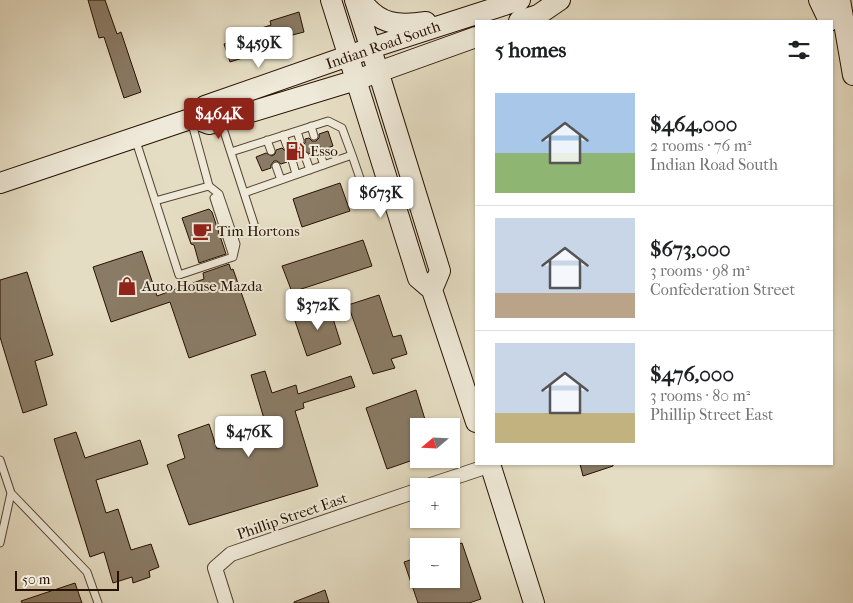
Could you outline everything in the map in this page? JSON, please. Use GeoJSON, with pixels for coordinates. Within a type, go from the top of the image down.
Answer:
{"type":"FeatureCollection","features":[{"type":"Feature","properties":{"kind":"main road"},"geometry":{"type":"LineString","coordinates":[[331,0],[418,278],[432,290],[475,419]]}},
{"type":"Feature","properties":{"kind":"main road"},"geometry":{"type":"LineString","coordinates":[[355,0],[440,271],[432,290]]}},
{"type":"Feature","properties":{"kind":"main road"},"geometry":{"type":"LineString","coordinates":[[361,0],[382,19],[399,24],[430,22],[492,9]]}},
{"type":"Feature","properties":{"kind":"main road","name":"Indian Road South"},"geometry":{"type":"LineString","coordinates":[[0,183],[192,118],[206,106],[348,56],[520,0]]}},
{"type":"Feature","properties":{"kind":"main road"},"geometry":{"type":"LineString","coordinates":[[522,20],[538,15],[555,0]]}},
{"type":"Feature","properties":{"kind":"main road"},"geometry":{"type":"LineString","coordinates":[[819,0],[829,20]]}},
{"type":"Feature","properties":{"kind":"main road"},"geometry":{"type":"LineString","coordinates":[[840,0],[853,76]]}},
{"type":"Feature","properties":{"kind":"main road"},"geometry":{"type":"LineString","coordinates":[[833,31],[853,76]]}},
{"type":"Feature","properties":{"kind":"main road","name":"Indian Road South"},"geometry":{"type":"LineString","coordinates":[[192,118],[209,124],[221,121],[356,80],[475,37]]}},
{"type":"Feature","properties":{"kind":"main road"},"geometry":{"type":"LineString","coordinates":[[246,113],[338,97],[356,105],[369,124]]}},
{"type":"Feature","properties":{"kind":"main road"},"geometry":{"type":"LineString","coordinates":[[491,465],[534,603]]}},
{"type":"Feature","properties":{"kind":"street"},"geometry":{"type":"LineString","coordinates":[[451,478],[488,465]]}},
{"type":"Feature","properties":{"kind":"street","name":"Phillip Street East"},"geometry":{"type":"LineString","coordinates":[[226,603],[215,568],[231,554],[410,493]]}},
{"type":"Feature","properties":{"kind":"lane"},"geometry":{"type":"LineString","coordinates":[[135,138],[179,275],[234,257],[214,198],[219,194],[209,186],[192,118]]}},
{"type":"Feature","properties":{"kind":"lane"},"geometry":{"type":"LineString","coordinates":[[221,121],[255,227]]}},
{"type":"Feature","properties":{"kind":"lane"},"geometry":{"type":"LineString","coordinates":[[231,152],[328,121],[342,128],[365,192],[389,185]]}},
{"type":"Feature","properties":{"kind":"lane"},"geometry":{"type":"LineString","coordinates":[[311,126],[314,136]]}},
{"type":"Feature","properties":{"kind":"lane"},"geometry":{"type":"LineString","coordinates":[[297,131],[300,141]]}},
{"type":"Feature","properties":{"kind":"lane"},"geometry":{"type":"LineString","coordinates":[[283,135],[287,146]]}},
{"type":"Feature","properties":{"kind":"lane"},"geometry":{"type":"LineString","coordinates":[[267,140],[271,151]]}},
{"type":"Feature","properties":{"kind":"lane"},"geometry":{"type":"LineString","coordinates":[[319,151],[324,165]]}},
{"type":"Feature","properties":{"kind":"lane"},"geometry":{"type":"LineString","coordinates":[[244,192],[352,155]]}},
{"type":"Feature","properties":{"kind":"lane"},"geometry":{"type":"LineString","coordinates":[[305,156],[310,170]]}},
{"type":"Feature","properties":{"kind":"lane"},"geometry":{"type":"LineString","coordinates":[[292,160],[296,174]]}},
{"type":"Feature","properties":{"kind":"lane"},"geometry":{"type":"LineString","coordinates":[[276,166],[281,180]]}},
{"type":"Feature","properties":{"kind":"lane"},"geometry":{"type":"LineString","coordinates":[[155,201],[209,186]]}},
{"type":"Feature","properties":{"kind":"lane"},"geometry":{"type":"LineString","coordinates":[[0,460],[11,493],[87,572],[98,603]]}},
{"type":"Feature","properties":{"kind":"lane"},"geometry":{"type":"LineString","coordinates":[[0,543],[11,493]]}},
{"type":"Feature","properties":{"kind":"building"},"geometry":{"type":"Polygon","coordinates":[[[88,0],[105,0],[117,34],[121,32],[141,92],[124,98],[104,37],[99,38],[88,0]]]}},
{"type":"Feature","properties":{"kind":"building"},"geometry":{"type":"Polygon","coordinates":[[[299,12],[304,32],[277,39],[278,43],[254,50],[255,54],[230,62],[224,44],[247,37],[246,33],[271,25],[270,21],[299,12]]]}},
{"type":"Feature","properties":{"kind":"building"},"geometry":{"type":"Polygon","coordinates":[[[328,131],[333,146],[324,149],[318,146],[314,152],[310,154],[304,151],[297,158],[294,155],[290,155],[287,158],[287,162],[281,164],[274,161],[271,168],[262,171],[256,157],[266,153],[272,156],[276,150],[282,148],[288,151],[291,149],[292,144],[295,143],[298,146],[302,146],[305,143],[305,139],[309,138],[312,141],[316,141],[319,138],[319,134],[328,131]]]}},
{"type":"Feature","properties":{"kind":"building"},"geometry":{"type":"Polygon","coordinates":[[[340,183],[350,211],[302,227],[293,199],[340,183]]]}},
{"type":"Feature","properties":{"kind":"building","name":"Tim Hortons"},"geometry":{"type":"Polygon","coordinates":[[[209,209],[212,212],[226,254],[199,263],[194,245],[191,244],[182,218],[209,209]]]}},
{"type":"Feature","properties":{"kind":"building"},"geometry":{"type":"Polygon","coordinates":[[[363,240],[372,266],[292,292],[282,266],[363,240]]]}},
{"type":"Feature","properties":{"kind":"building"},"geometry":{"type":"Polygon","coordinates":[[[142,251],[157,296],[204,279],[203,273],[229,264],[231,270],[233,269],[256,335],[189,358],[170,302],[111,322],[93,267],[142,251]]]}},
{"type":"Feature","properties":{"kind":"building"},"geometry":{"type":"Polygon","coordinates":[[[27,272],[53,355],[35,361],[47,405],[23,413],[0,337],[0,280],[27,272]]]}},
{"type":"Feature","properties":{"kind":"building"},"geometry":{"type":"Polygon","coordinates":[[[379,295],[393,337],[401,335],[407,354],[391,359],[395,368],[373,374],[348,305],[379,295]]]}},
{"type":"Feature","properties":{"kind":"building"},"geometry":{"type":"Polygon","coordinates":[[[329,306],[341,344],[307,356],[294,318],[329,306]]]}},
{"type":"Feature","properties":{"kind":"building"},"geometry":{"type":"Polygon","coordinates":[[[265,371],[272,393],[296,385],[298,394],[351,376],[355,387],[303,403],[304,408],[295,411],[318,486],[189,525],[167,465],[185,458],[178,435],[209,424],[217,449],[268,432],[251,375],[265,371]]]}},
{"type":"Feature","properties":{"kind":"building"},"geometry":{"type":"Polygon","coordinates":[[[416,390],[425,418],[410,418],[410,461],[387,469],[366,408],[416,390]]]}},
{"type":"Feature","properties":{"kind":"building"},"geometry":{"type":"Polygon","coordinates":[[[76,432],[85,458],[140,440],[148,464],[96,480],[106,513],[118,509],[131,550],[151,544],[159,567],[149,571],[150,577],[133,583],[132,577],[113,583],[104,552],[90,557],[54,439],[76,432]]]}},
{"type":"Feature","properties":{"kind":"building"},"geometry":{"type":"Polygon","coordinates":[[[580,465],[613,465],[613,466],[583,476],[580,465]]]}},
{"type":"Feature","properties":{"kind":"building"},"geometry":{"type":"Polygon","coordinates":[[[462,543],[481,599],[469,603],[418,603],[413,588],[460,588],[460,544],[462,543]]]}},
{"type":"Feature","properties":{"kind":"building"},"geometry":{"type":"Polygon","coordinates":[[[410,560],[410,580],[404,562],[410,560]]]}},
{"type":"Feature","properties":{"kind":"building"},"geometry":{"type":"Polygon","coordinates":[[[75,583],[82,603],[22,603],[21,601],[75,583]]]}},
{"type":"Feature","properties":{"kind":"building"},"geometry":{"type":"Polygon","coordinates":[[[325,590],[329,603],[294,603],[294,602],[325,590]]]}},
{"type":"Feature","properties":{"kind":"place","name":"Esso"},"geometry":{"type":"Point","coordinates":[295,151]}},
{"type":"Feature","properties":{"kind":"place","name":"Tim Hortons"},"geometry":{"type":"Point","coordinates":[202,231]}},
{"type":"Feature","properties":{"kind":"place","name":"Auto House Mazda"},"geometry":{"type":"Point","coordinates":[127,286]}}]}
